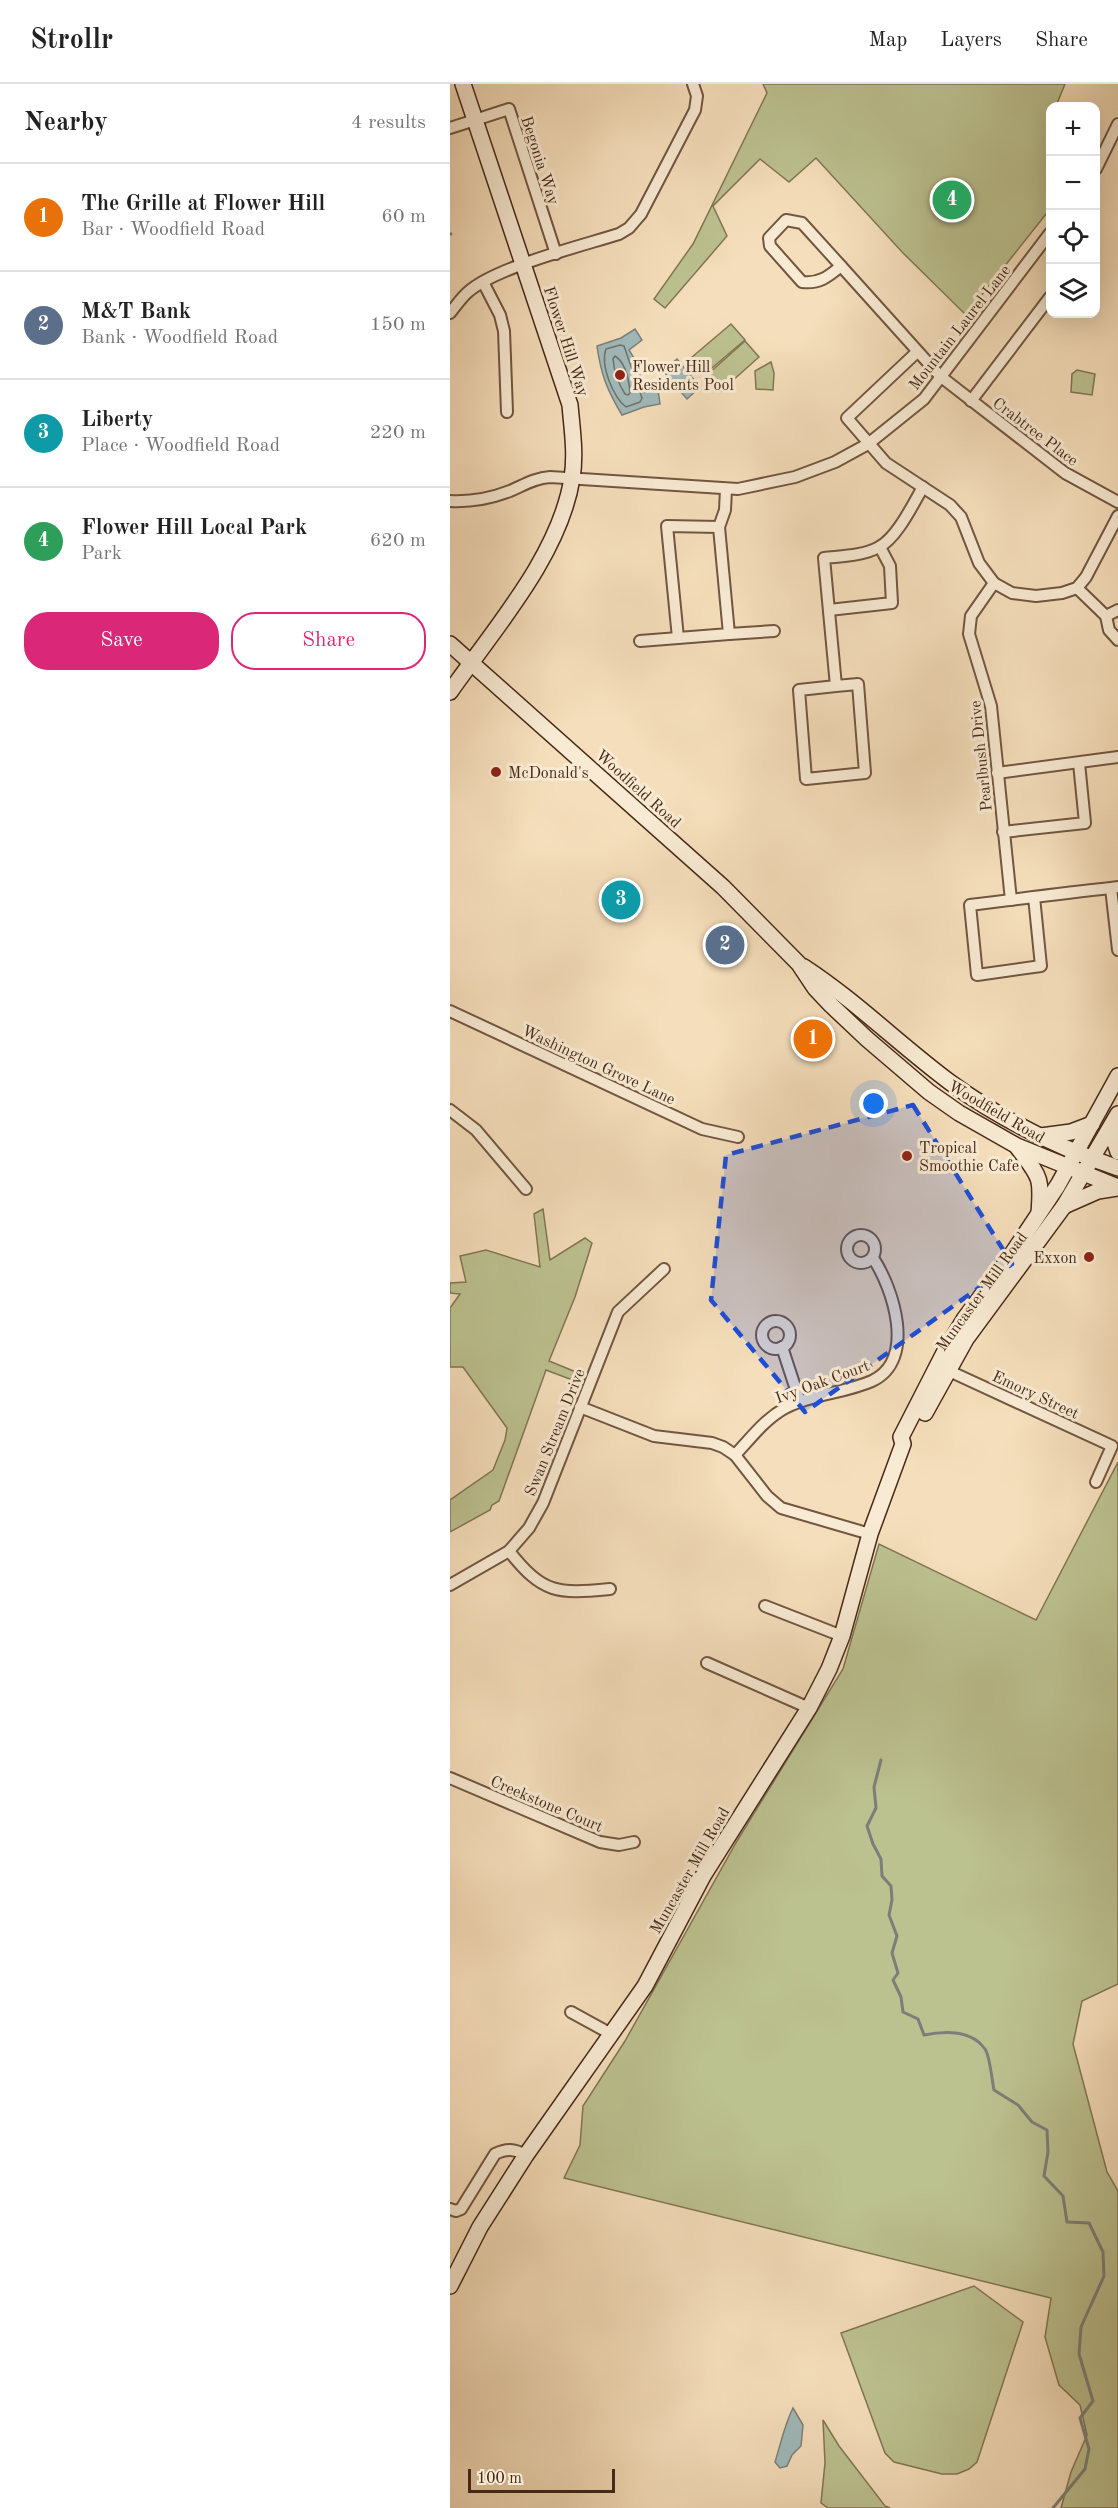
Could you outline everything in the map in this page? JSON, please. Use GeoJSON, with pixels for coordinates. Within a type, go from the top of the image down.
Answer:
{"type":"FeatureCollection","features":[{"type":"Feature","properties":{"kind":"main road","name":"Flower Hill Way"},"geometry":{"type":"LineString","coordinates":[[450,692],[534,572],[552,542],[563,517],[573,478],[574,447],[570,405],[474,122],[464,84]]}},
{"type":"Feature","properties":{"kind":"main road","name":"Woodfield Road"},"geometry":{"type":"LineString","coordinates":[[450,644],[723,887],[799,964],[815,988],[901,1069],[959,1113],[1017,1146],[1118,1187]]}},
{"type":"Feature","properties":{"kind":"main road","name":"Woodfield Road"},"geometry":{"type":"LineString","coordinates":[[799,964],[825,981],[952,1084],[994,1111],[1076,1153],[1118,1168]]}},
{"type":"Feature","properties":{"kind":"main road","name":"Muncaster Mill Road"},"geometry":{"type":"LineString","coordinates":[[450,2286],[480,2228],[526,2155],[645,1986],[703,1876],[809,1707],[829,1669],[842,1636],[870,1534],[903,1444],[901,1437],[945,1351],[965,1318],[1038,1216],[1118,1076]]}},
{"type":"Feature","properties":{"kind":"main road"},"geometry":{"type":"LineString","coordinates":[[1117,1116],[1115,1143],[1118,1152]]}},
{"type":"Feature","properties":{"kind":"main road","name":"Muncaster Mill Road"},"geometry":{"type":"LineString","coordinates":[[903,1444],[909,1443],[947,1370],[980,1319],[1064,1206],[1117,1116]]}},
{"type":"Feature","properties":{"kind":"main road"},"geometry":{"type":"LineString","coordinates":[[1041,1136],[1071,1132],[1092,1124]]}},
{"type":"Feature","properties":{"kind":"main road"},"geometry":{"type":"LineString","coordinates":[[1017,1146],[1040,1178],[1038,1216]]}},
{"type":"Feature","properties":{"kind":"main road"},"geometry":{"type":"LineString","coordinates":[[1064,1206],[1098,1191],[1118,1187]]}},
{"type":"Feature","properties":{"kind":"street"},"geometry":{"type":"LineString","coordinates":[[450,313],[469,290],[483,282],[556,254],[619,234],[629,228],[641,214],[694,110],[697,96],[693,84]]}},
{"type":"Feature","properties":{"kind":"street","name":"Begonia Way"},"geometry":{"type":"LineString","coordinates":[[474,122],[509,110],[556,254]]}},
{"type":"Feature","properties":{"kind":"street"},"geometry":{"type":"LineString","coordinates":[[450,128],[474,122]]}},
{"type":"Feature","properties":{"kind":"street"},"geometry":{"type":"LineString","coordinates":[[1100,159],[1118,125]]}},
{"type":"Feature","properties":{"kind":"street","name":"Crabtree Place"},"geometry":{"type":"LineString","coordinates":[[841,266],[827,278],[814,283],[802,282],[770,246],[769,238],[786,220],[802,223],[841,266],[917,352],[940,376],[1065,473],[1118,502]]}},
{"type":"Feature","properties":{"kind":"street","name":"Mountain Laurel Lane"},"geometry":{"type":"LineString","coordinates":[[450,501],[474,501],[538,478],[573,478],[726,489],[774,482],[835,462],[868,444],[924,399],[1046,238]]}},
{"type":"Feature","properties":{"kind":"street"},"geometry":{"type":"LineString","coordinates":[[483,282],[500,315],[504,331],[507,412]]}},
{"type":"Feature","properties":{"kind":"street"},"geometry":{"type":"LineString","coordinates":[[970,401],[1046,302]]}},
{"type":"Feature","properties":{"kind":"street"},"geometry":{"type":"LineString","coordinates":[[917,352],[847,418],[886,463],[950,505],[961,516],[980,563],[994,583],[1012,593],[1036,596],[1062,593],[1077,588],[1086,577],[1118,516]]}},
{"type":"Feature","properties":{"kind":"street"},"geometry":{"type":"LineString","coordinates":[[836,686],[824,558],[859,554],[880,547],[901,524],[923,487]]}},
{"type":"Feature","properties":{"kind":"street"},"geometry":{"type":"LineString","coordinates":[[726,489],[725,510],[719,527],[729,634]]}},
{"type":"Feature","properties":{"kind":"street"},"geometry":{"type":"LineString","coordinates":[[678,638],[668,526],[719,527]]}},
{"type":"Feature","properties":{"kind":"street"},"geometry":{"type":"LineString","coordinates":[[829,610],[892,603],[890,566],[880,547]]}},
{"type":"Feature","properties":{"kind":"street","name":"Pearlbush Drive"},"geometry":{"type":"LineString","coordinates":[[994,583],[971,616],[969,634],[991,706],[1011,900]]}},
{"type":"Feature","properties":{"kind":"street"},"geometry":{"type":"LineString","coordinates":[[1077,588],[1106,616],[1109,630],[1118,640]]}},
{"type":"Feature","properties":{"kind":"street"},"geometry":{"type":"LineString","coordinates":[[1106,616],[1118,610]]}},
{"type":"Feature","properties":{"kind":"street"},"geometry":{"type":"LineString","coordinates":[[640,641],[774,631]]}},
{"type":"Feature","properties":{"kind":"street"},"geometry":{"type":"LineString","coordinates":[[858,684],[865,773],[806,779],[799,690],[836,686],[858,684]]}},
{"type":"Feature","properties":{"kind":"street"},"geometry":{"type":"LineString","coordinates":[[997,772],[1118,757]]}},
{"type":"Feature","properties":{"kind":"street"},"geometry":{"type":"LineString","coordinates":[[1003,832],[1085,823],[1079,763]]}},
{"type":"Feature","properties":{"kind":"street"},"geometry":{"type":"LineString","coordinates":[[1034,897],[1041,966],[977,975],[970,905],[1011,900],[1034,897],[1114,887],[1118,950]]}},
{"type":"Feature","properties":{"kind":"street","name":"Washington Grove Lane"},"geometry":{"type":"LineString","coordinates":[[450,1011],[702,1129],[738,1137]]}},
{"type":"Feature","properties":{"kind":"street"},"geometry":{"type":"LineString","coordinates":[[450,1110],[476,1130],[526,1189]]}},
{"type":"Feature","properties":{"kind":"street","name":"Ivy Oak Court"},"geometry":{"type":"LineString","coordinates":[[735,1455],[768,1419],[800,1402],[872,1381],[890,1365],[898,1340],[898,1327],[887,1284],[873,1258]]}},
{"type":"Feature","properties":{"kind":"street","name":"Swan Stream Drive"},"geometry":{"type":"LineString","coordinates":[[450,1585],[509,1551],[530,1528],[543,1503],[618,1312],[664,1269]]}},
{"type":"Feature","properties":{"kind":"street"},"geometry":{"type":"LineString","coordinates":[[782,1347],[800,1402]]}},
{"type":"Feature","properties":{"kind":"street","name":"Emory Street"},"geometry":{"type":"LineString","coordinates":[[947,1370],[1112,1446],[1096,1482]]}},
{"type":"Feature","properties":{"kind":"street"},"geometry":{"type":"LineString","coordinates":[[580,1407],[654,1436],[712,1443],[735,1455],[767,1496],[781,1508],[870,1534]]}},
{"type":"Feature","properties":{"kind":"street"},"geometry":{"type":"LineString","coordinates":[[509,1551],[526,1573],[548,1587],[573,1592],[610,1589]]}},
{"type":"Feature","properties":{"kind":"street"},"geometry":{"type":"LineString","coordinates":[[765,1606],[842,1636]]}},
{"type":"Feature","properties":{"kind":"street"},"geometry":{"type":"LineString","coordinates":[[707,1663],[809,1707]]}},
{"type":"Feature","properties":{"kind":"street","name":"Creekstone Court"},"geometry":{"type":"LineString","coordinates":[[450,1778],[600,1842],[619,1845],[634,1842]]}},
{"type":"Feature","properties":{"kind":"street"},"geometry":{"type":"LineString","coordinates":[[571,2012],[611,2034]]}},
{"type":"Feature","properties":{"kind":"street"},"geometry":{"type":"LineString","coordinates":[[450,2209],[456,2211],[467,2203],[495,2154],[514,2149],[526,2155]]}},
{"type":"Feature","properties":{"kind":"highlighted area"},"geometry":{"type":"Polygon","coordinates":[[[913,1105],[1012,1264],[805,1412],[711,1300],[726,1155],[913,1105]]]}},
{"type":"Feature","properties":{"kind":"green space"},"geometry":{"type":"Polygon","coordinates":[[[763,84],[1065,84],[1058,102],[1046,102],[1046,214],[966,315],[903,253],[816,158],[789,182],[760,159],[713,206],[727,236],[665,308],[654,299],[693,244],[767,93],[763,84]]]}},
{"type":"Feature","properties":{"kind":"green space"},"geometry":{"type":"Polygon","coordinates":[[[731,324],[745,340],[706,373],[692,357],[731,324]]]}},
{"type":"Feature","properties":{"kind":"green space"},"geometry":{"type":"Polygon","coordinates":[[[745,341],[759,357],[721,391],[707,375],[745,341]]]}},
{"type":"Feature","properties":{"kind":"green space"},"geometry":{"type":"Polygon","coordinates":[[[771,362],[774,373],[773,390],[756,389],[755,371],[771,362]]]}},
{"type":"Feature","properties":{"kind":"green space"},"geometry":{"type":"Polygon","coordinates":[[[1077,370],[1095,374],[1092,395],[1071,392],[1072,374],[1077,370]]]}},
{"type":"Feature","properties":{"kind":"green space"},"geometry":{"type":"Polygon","coordinates":[[[543,1209],[550,1260],[585,1238],[592,1243],[575,1297],[549,1361],[586,1376],[583,1384],[546,1370],[499,1501],[492,1505],[490,1510],[450,1532],[450,1500],[493,1470],[505,1440],[507,1428],[463,1367],[450,1367],[450,1308],[460,1294],[450,1293],[450,1283],[466,1282],[460,1256],[486,1250],[540,1267],[534,1214],[543,1209]]]}},
{"type":"Feature","properties":{"kind":"green space"},"geometry":{"type":"Polygon","coordinates":[[[1118,1462],[1118,1984],[1082,2001],[1073,2044],[1107,2172],[1118,2191],[1118,2508],[1061,2508],[1071,2472],[1087,2435],[1080,2405],[1059,2385],[1045,2337],[1051,2298],[564,2178],[580,2145],[583,2106],[625,2041],[737,1841],[843,1669],[879,1544],[1036,1620],[1118,1462]]]}},
{"type":"Feature","properties":{"kind":"green space"},"geometry":{"type":"Polygon","coordinates":[[[974,2286],[1023,2322],[977,2462],[969,2469],[957,2474],[942,2474],[894,2462],[885,2453],[841,2333],[974,2286]]]}},
{"type":"Feature","properties":{"kind":"green space"},"geometry":{"type":"Polygon","coordinates":[[[823,2420],[839,2446],[885,2506],[890,2508],[828,2508],[821,2503],[825,2463],[823,2420]]]}},
{"type":"Feature","properties":{"kind":"water"},"geometry":{"type":"Polygon","coordinates":[[[635,329],[642,340],[629,350],[637,363],[644,392],[658,390],[660,404],[622,415],[605,382],[597,346],[621,338],[635,329]]]}},
{"type":"Feature","properties":{"kind":"water"},"geometry":{"type":"Polygon","coordinates":[[[677,359],[700,387],[687,399],[663,371],[677,359]]]}},
{"type":"Feature","properties":{"kind":"water"},"geometry":{"type":"Polygon","coordinates":[[[793,2408],[803,2425],[801,2446],[792,2455],[787,2466],[780,2468],[775,2462],[793,2408]]]}},
{"type":"Feature","properties":{"kind":"waterway"},"geometry":{"type":"LineString","coordinates":[[881,1760],[874,1787],[876,1808],[867,1826],[881,1859],[882,1876],[891,1886],[892,1900],[889,1915],[897,1936],[892,1953],[898,1973],[893,1980],[901,1997],[903,2012],[918,2019],[924,2035],[957,2033],[972,2038],[985,2049],[990,2063],[994,2090],[1018,2105],[1032,2122],[1047,2130],[1048,2152],[1044,2176],[1063,2196],[1067,2222],[1089,2223],[1103,2252],[1104,2276],[1081,2327],[1079,2354],[1093,2401],[1080,2418],[1089,2449],[1085,2469],[1053,2508]]}},
{"type":"Feature","properties":{"kind":"place","name":"Flower Hill Local Park"},"geometry":{"type":"Point","coordinates":[952,200]}},
{"type":"Feature","properties":{"kind":"place","name":"Flower Hill Residents Pool"},"geometry":{"type":"Point","coordinates":[620,375]}},
{"type":"Feature","properties":{"kind":"place","name":"McDonald's"},"geometry":{"type":"Point","coordinates":[496,772]}},
{"type":"Feature","properties":{"kind":"place","name":"Liberty"},"geometry":{"type":"Point","coordinates":[621,900]}},
{"type":"Feature","properties":{"kind":"place","name":"M&T Bank"},"geometry":{"type":"Point","coordinates":[725,945]}},
{"type":"Feature","properties":{"kind":"place","name":"The Grille at Flower Hill"},"geometry":{"type":"Point","coordinates":[813,1039]}},
{"type":"Feature","properties":{"kind":"place","name":"Tropical Smoothie Cafe"},"geometry":{"type":"Point","coordinates":[907,1156]}},
{"type":"Feature","properties":{"kind":"place","name":"Exxon"},"geometry":{"type":"Point","coordinates":[1089,1257]}}]}
